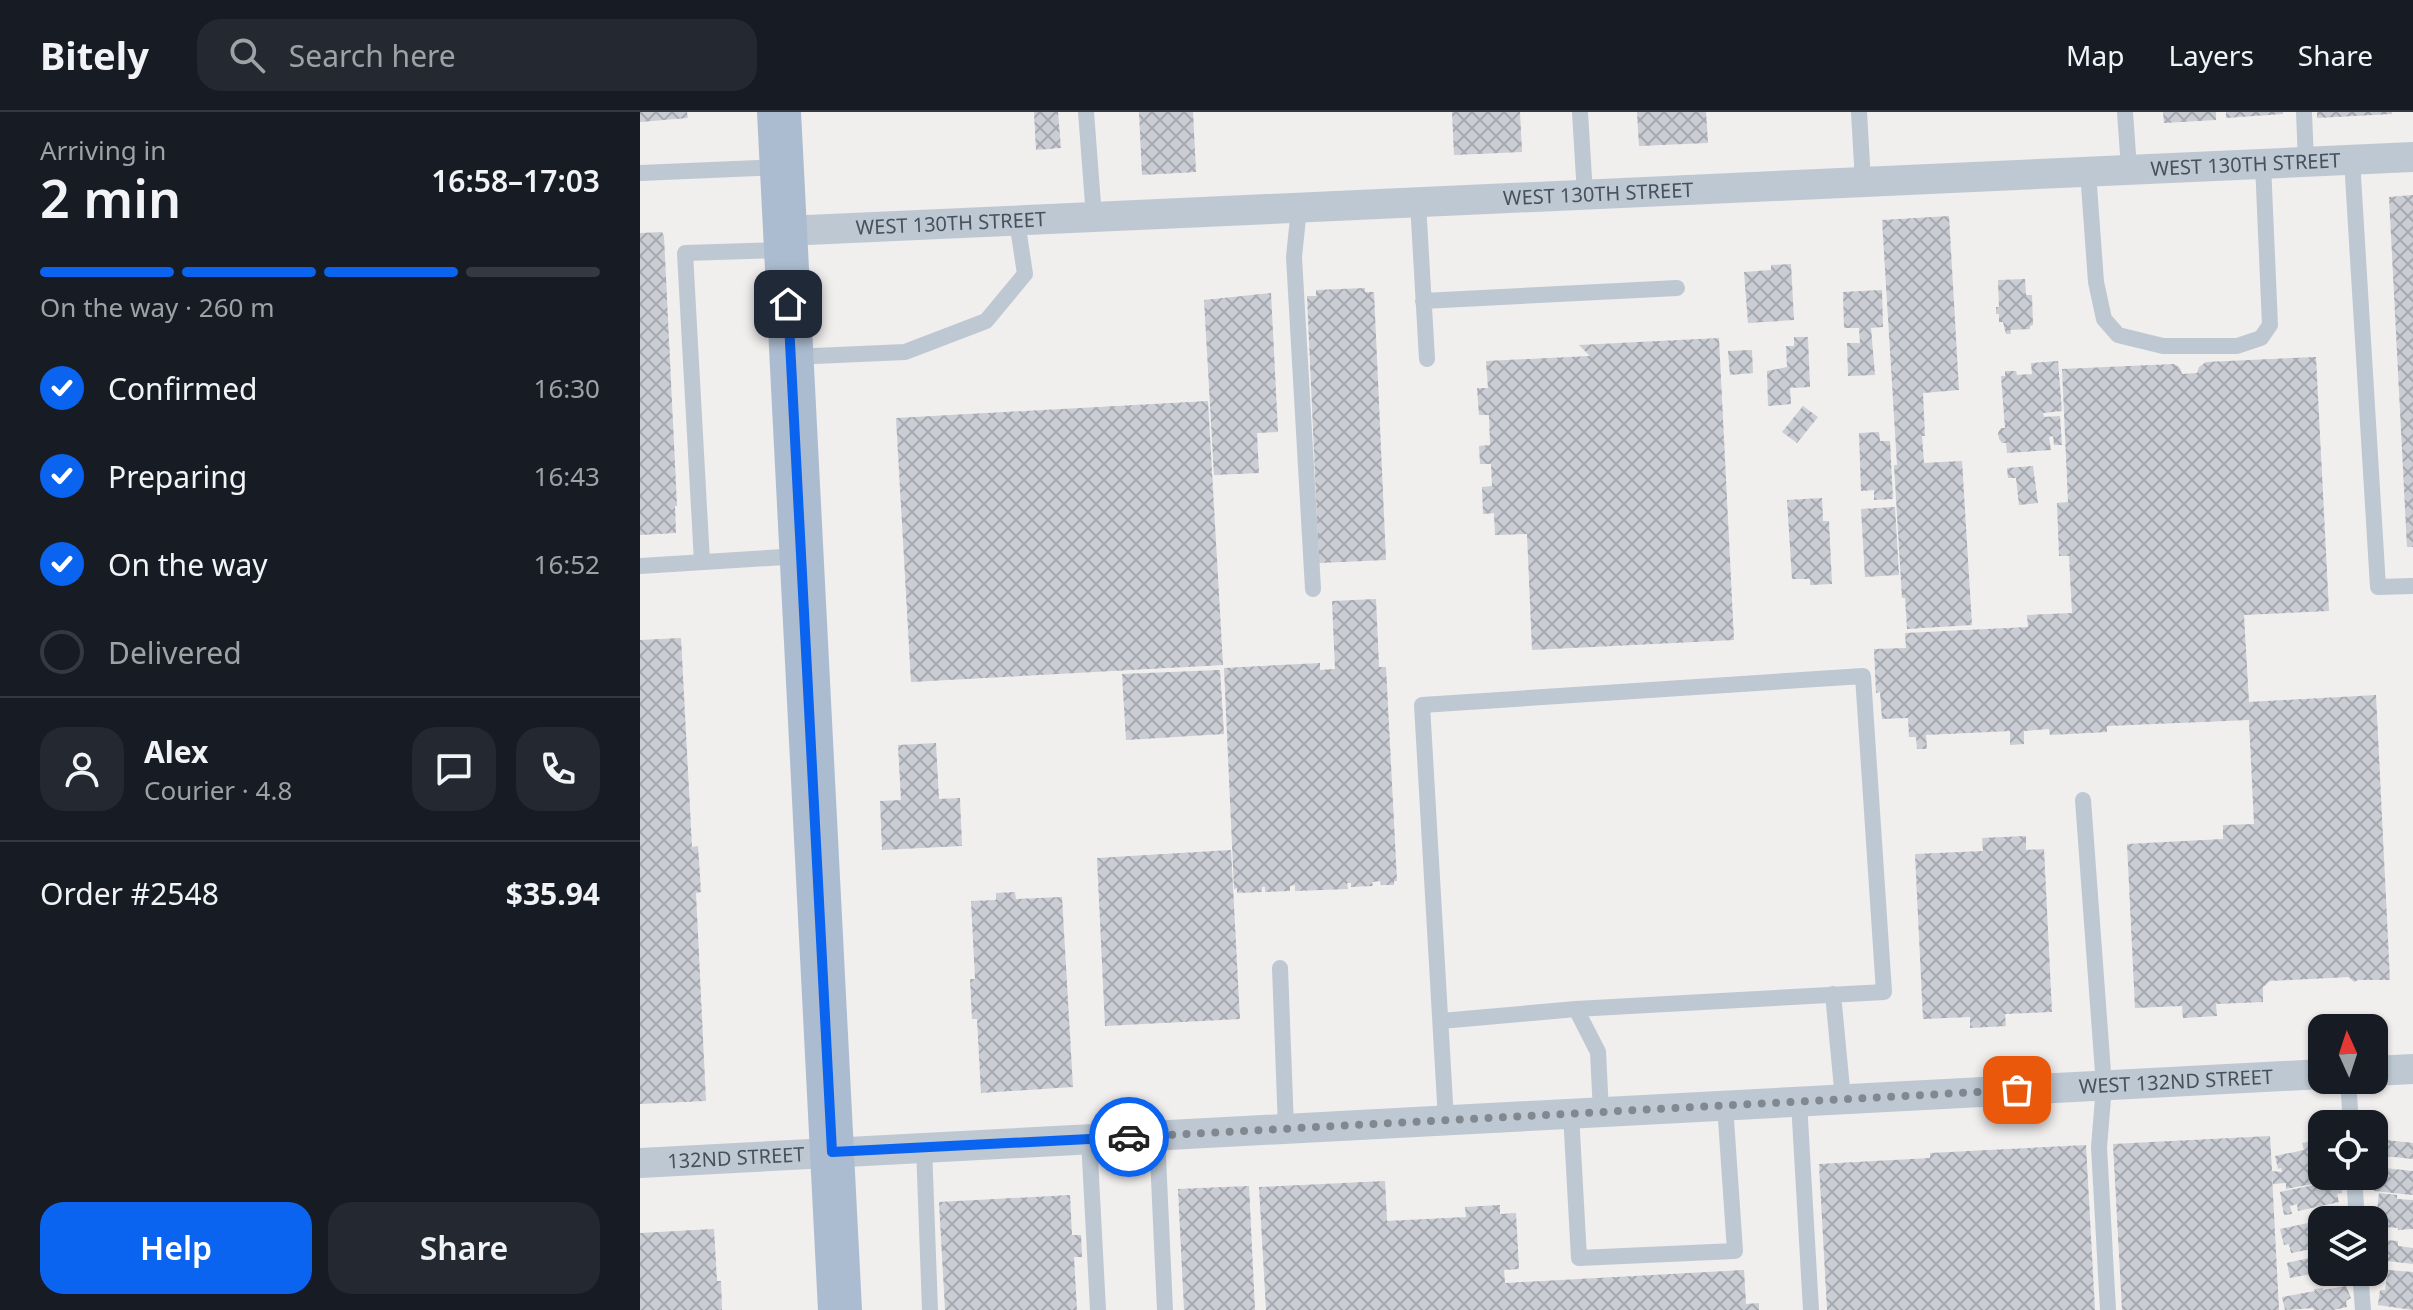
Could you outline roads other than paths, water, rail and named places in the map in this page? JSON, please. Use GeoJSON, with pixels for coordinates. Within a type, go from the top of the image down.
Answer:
{"type":"FeatureCollection","features":[{"type":"Feature","properties":{"kind":"main road"},"geometry":{"type":"LineString","coordinates":[[779,112],[840,1310]]}},
{"type":"Feature","properties":{"kind":"street","name":"WEST 130TH STREET"},"geometry":{"type":"LineString","coordinates":[[785,241],[1094,217],[2413,157]]}},
{"type":"Feature","properties":{"kind":"street"},"geometry":{"type":"LineString","coordinates":[[2388,1070],[2413,1069]]}},
{"type":"Feature","properties":{"kind":"street","name":"WEST 132ND STREET"},"geometry":{"type":"LineString","coordinates":[[832,1152],[2308,1075]]}},
{"type":"Feature","properties":{"kind":"street","name":"132ND STREET"},"geometry":{"type":"LineString","coordinates":[[640,1163],[832,1152]]}},
{"type":"Feature","properties":{"kind":"lane"},"geometry":{"type":"LineString","coordinates":[[1086,112],[1094,217]]}},
{"type":"Feature","properties":{"kind":"lane"},"geometry":{"type":"LineString","coordinates":[[1580,112],[1585,195]]}},
{"type":"Feature","properties":{"kind":"lane"},"geometry":{"type":"LineString","coordinates":[[1859,112],[1863,182]]}},
{"type":"Feature","properties":{"kind":"lane"},"geometry":{"type":"LineString","coordinates":[[2125,112],[2129,169]]}},
{"type":"Feature","properties":{"kind":"lane"},"geometry":{"type":"LineString","coordinates":[[2304,112],[2306,162]]}},
{"type":"Feature","properties":{"kind":"lane"},"geometry":{"type":"LineString","coordinates":[[2352,160],[2378,587],[2413,586]]}},
{"type":"Feature","properties":{"kind":"lane"},"geometry":{"type":"LineString","coordinates":[[2088,172],[2096,282],[2104,319],[2118,335],[2163,346],[2237,346],[2261,338],[2270,325],[2263,164]]}},
{"type":"Feature","properties":{"kind":"lane"},"geometry":{"type":"LineString","coordinates":[[640,173],[781,167]]}},
{"type":"Feature","properties":{"kind":"lane"},"geometry":{"type":"LineString","coordinates":[[1418,203],[1427,359]]}},
{"type":"Feature","properties":{"kind":"lane"},"geometry":{"type":"LineString","coordinates":[[1299,208],[1294,257],[1313,589]]}},
{"type":"Feature","properties":{"kind":"lane"},"geometry":{"type":"LineString","coordinates":[[791,357],[905,352],[986,321],[1025,274],[1017,221]]}},
{"type":"Feature","properties":{"kind":"lane"},"geometry":{"type":"LineString","coordinates":[[702,562],[685,253],[785,241]]}},
{"type":"Feature","properties":{"kind":"lane"},"geometry":{"type":"LineString","coordinates":[[1423,301],[1677,288]]}},
{"type":"Feature","properties":{"kind":"lane"},"geometry":{"type":"LineString","coordinates":[[640,566],[801,556]]}},
{"type":"Feature","properties":{"kind":"lane"},"geometry":{"type":"LineString","coordinates":[[1441,1021],[1576,1009],[1884,992],[1863,676],[1422,705],[1446,1120]]}},
{"type":"Feature","properties":{"kind":"lane"},"geometry":{"type":"LineString","coordinates":[[2083,800],[2104,1086],[2099,1147],[2108,1310]]}},
{"type":"Feature","properties":{"kind":"lane"},"geometry":{"type":"LineString","coordinates":[[1280,968],[1286,1128]]}},
{"type":"Feature","properties":{"kind":"lane"},"geometry":{"type":"LineString","coordinates":[[1833,994],[1843,1099]]}},
{"type":"Feature","properties":{"kind":"lane"},"geometry":{"type":"LineString","coordinates":[[1576,1009],[1598,1052],[1601,1112]]}},
{"type":"Feature","properties":{"kind":"lane"},"geometry":{"type":"LineString","coordinates":[[1799,1102],[1811,1310]]}},
{"type":"Feature","properties":{"kind":"lane"},"geometry":{"type":"LineString","coordinates":[[1571,1114],[1579,1258],[1735,1251],[1725,1105]]}},
{"type":"Feature","properties":{"kind":"lane"},"geometry":{"type":"LineString","coordinates":[[1157,1135],[1165,1310]]}},
{"type":"Feature","properties":{"kind":"lane"},"geometry":{"type":"LineString","coordinates":[[1089,1139],[1098,1310]]}},
{"type":"Feature","properties":{"kind":"lane"},"geometry":{"type":"LineString","coordinates":[[924,1147],[930,1310]]}},
{"type":"Feature","properties":{"kind":"lane"},"geometry":{"type":"LineString","coordinates":[[2361,1286],[2363,1310]]}}]}
